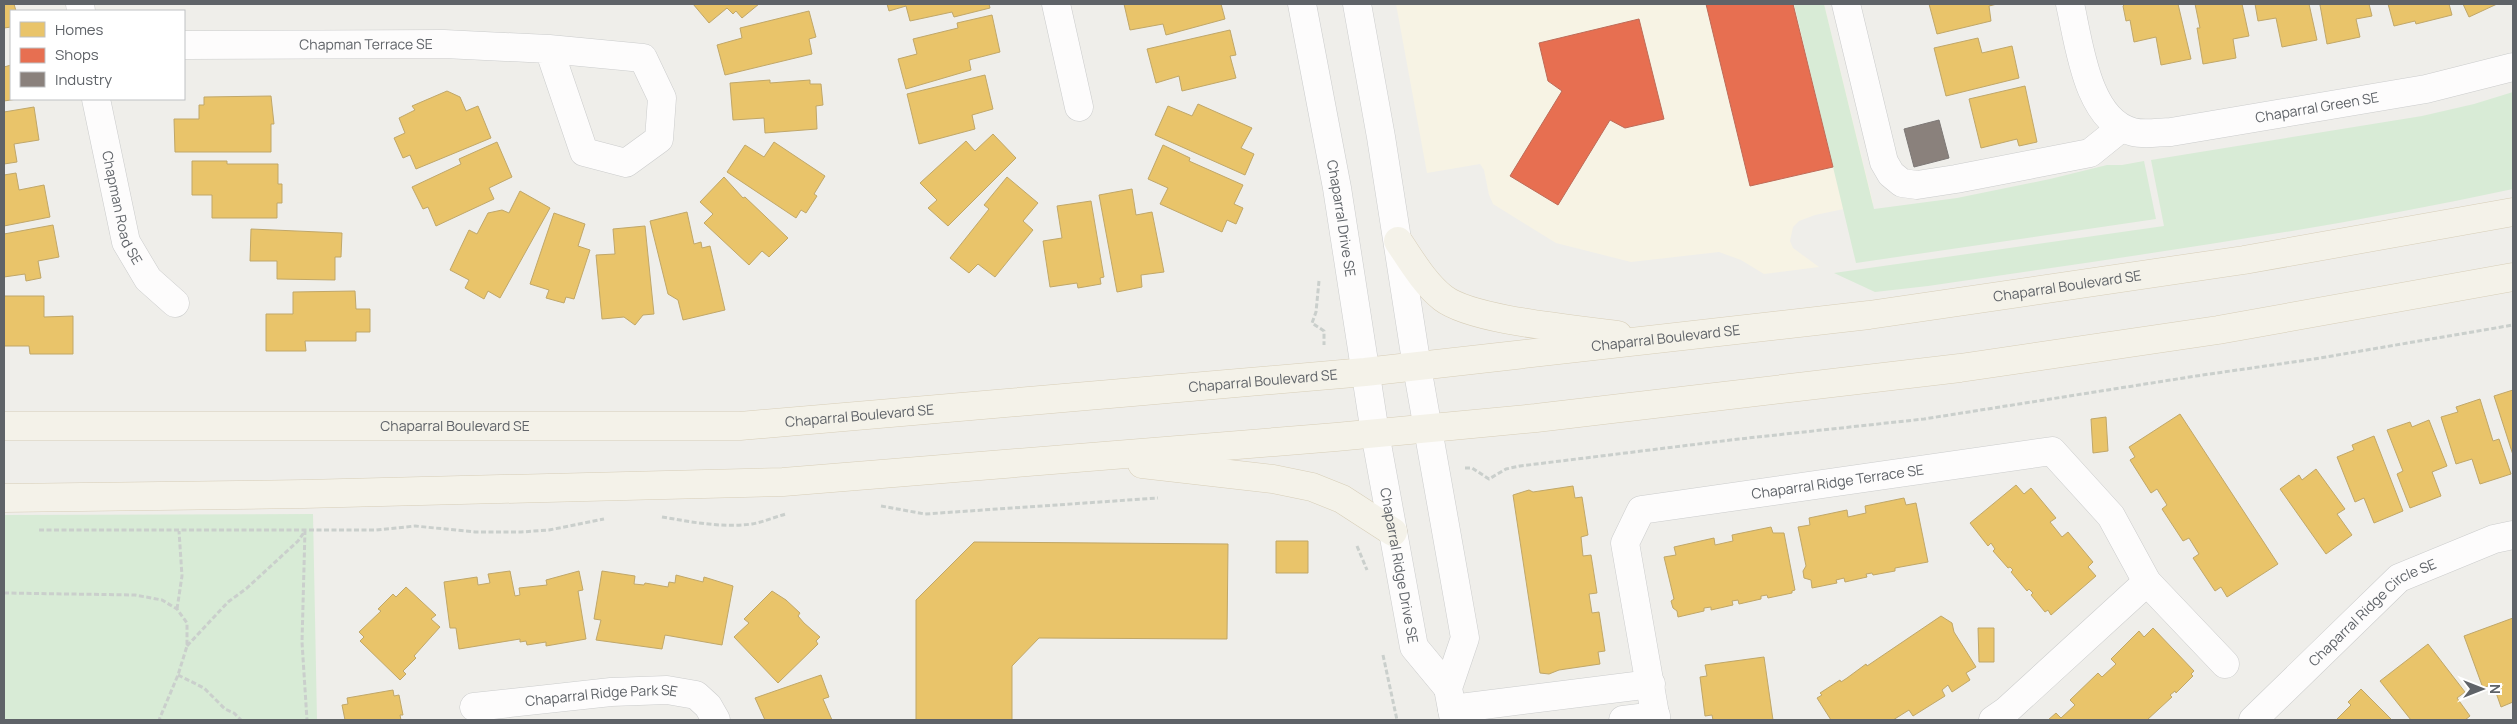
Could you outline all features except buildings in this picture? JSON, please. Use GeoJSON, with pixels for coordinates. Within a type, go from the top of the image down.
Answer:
{"type":"FeatureCollection","features":[{"type":"Feature","properties":{"kind":"main road","name":"Chaparral Boulevard SE"},"geometry":{"type":"LineString","coordinates":[[4,426],[740,426],[1365,372],[1654,341],[1869,315],[2072,287],[2404,233],[2513,212]]}},
{"type":"Feature","properties":{"kind":"main road"},"geometry":{"type":"LineString","coordinates":[[1398,241],[1419,272],[1438,294],[1451,303],[1466,309],[1510,319],[1654,341]]}},
{"type":"Feature","properties":{"kind":"main road"},"geometry":{"type":"LineString","coordinates":[[4,498],[304,494],[783,482],[1427,429],[1960,368],[2218,330],[2513,277]]}},
{"type":"Feature","properties":{"kind":"main road"},"geometry":{"type":"LineString","coordinates":[[1088,457],[1293,482],[1312,487],[1342,499],[1393,532]]}},
{"type":"Feature","properties":{"kind":"street"},"geometry":{"type":"LineString","coordinates":[[1056,4],[1079,107]]}},
{"type":"Feature","properties":{"kind":"street","name":"Chaparral Drive SE"},"geometry":{"type":"LineString","coordinates":[[1302,4],[1340,205],[1375,433]]}},
{"type":"Feature","properties":{"kind":"street"},"geometry":{"type":"LineString","coordinates":[[1357,4],[1398,241],[1427,429],[1465,638],[1451,706],[1651,684]]}},
{"type":"Feature","properties":{"kind":"street"},"geometry":{"type":"LineString","coordinates":[[1846,4],[1884,162],[1891,174],[1902,184],[1917,185],[2090,153],[2121,128],[2101,110],[2095,97],[2070,4]]}},
{"type":"Feature","properties":{"kind":"street","name":"Chapman Terrace SE"},"geometry":{"type":"LineString","coordinates":[[185,45],[444,44],[549,49],[643,58],[662,98],[659,139],[626,163],[584,152],[549,49]]}},
{"type":"Feature","properties":{"kind":"street","name":"Chaparral Green SE"},"geometry":{"type":"LineString","coordinates":[[2121,128],[2140,133],[2171,132],[2426,89],[2513,67]]}},
{"type":"Feature","properties":{"kind":"street","name":"Chapman Road SE"},"geometry":{"type":"LineString","coordinates":[[96,100],[126,242],[148,279],[175,303]]}},
{"type":"Feature","properties":{"kind":"street","name":"Chaparral Ridge Drive SE"},"geometry":{"type":"LineString","coordinates":[[1375,433],[1414,648],[1451,706]]}},
{"type":"Feature","properties":{"kind":"street","name":"Chaparral Ridge Terrace SE"},"geometry":{"type":"LineString","coordinates":[[1623,720],[1656,718],[1625,543],[1641,510],[2052,451],[2111,516],[2147,582],[2225,664]]}},
{"type":"Feature","properties":{"kind":"street","name":"Chaparral Ridge Circle SE"},"geometry":{"type":"LineString","coordinates":[[2253,720],[2399,578],[2494,539],[2513,535]]}},
{"type":"Feature","properties":{"kind":"street"},"geometry":{"type":"LineString","coordinates":[[1993,720],[2006,711],[2147,582]]}},
{"type":"Feature","properties":{"kind":"street","name":"Chaparral Ridge Park SE"},"geometry":{"type":"LineString","coordinates":[[474,707],[611,692],[667,690],[696,695],[708,706],[716,720]]}},
{"type":"Feature","properties":{"kind":"path"},"geometry":{"type":"LineString","coordinates":[[1319,277],[1316,312],[1312,324],[1324,331]]}},
{"type":"Feature","properties":{"kind":"path"},"geometry":{"type":"LineString","coordinates":[[1472,468],[1488,479],[1506,469],[1520,466],[1924,419],[2196,376],[2314,360],[2513,324]]}},
{"type":"Feature","properties":{"kind":"path"},"geometry":{"type":"LineString","coordinates":[[879,506],[925,514],[1163,498]]}},
{"type":"Feature","properties":{"kind":"path"},"geometry":{"type":"LineString","coordinates":[[657,517],[704,525],[729,526],[753,524],[792,512]]}},
{"type":"Feature","properties":{"kind":"path"},"geometry":{"type":"LineString","coordinates":[[36,530],[376,530],[415,526],[475,532],[521,532],[549,530],[607,518]]}},
{"type":"Feature","properties":{"kind":"path"},"geometry":{"type":"LineString","coordinates":[[187,646],[214,616],[298,541],[305,530]]}},
{"type":"Feature","properties":{"kind":"path"},"geometry":{"type":"LineString","coordinates":[[305,530],[302,642],[307,720]]}},
{"type":"Feature","properties":{"kind":"path"},"geometry":{"type":"LineString","coordinates":[[177,609],[182,576],[180,531]]}},
{"type":"Feature","properties":{"kind":"path"},"geometry":{"type":"LineString","coordinates":[[1353,540],[1367,572]]}},
{"type":"Feature","properties":{"kind":"path"},"geometry":{"type":"LineString","coordinates":[[4,593],[135,595],[162,600],[177,609],[187,623],[187,646],[178,675],[159,720]]}},
{"type":"Feature","properties":{"kind":"path"},"geometry":{"type":"LineString","coordinates":[[1383,654],[1396,720]]}},
{"type":"Feature","properties":{"kind":"path"},"geometry":{"type":"LineString","coordinates":[[178,675],[204,688],[225,709],[234,713],[241,720]]}},
{"type":"Feature","properties":{"kind":"shaded area"},"geometry":{"type":"Polygon","coordinates":[[[1396,4],[1824,4],[1873,203],[1815,215],[1799,221],[1793,227],[1790,241],[1793,248],[1819,267],[1764,274],[1741,260],[1719,252],[1631,262],[1556,243],[1493,204],[1489,195],[1484,170],[1480,164],[1427,173],[1396,4]]]}},
{"type":"Feature","properties":{"kind":"green space"},"geometry":{"type":"Polygon","coordinates":[[[1794,4],[1824,4],[1874,209],[1957,198],[2107,165],[2122,165],[2144,161],[2156,219],[1856,263],[1794,4]]]}},
{"type":"Feature","properties":{"kind":"green space"},"geometry":{"type":"Polygon","coordinates":[[[2513,92],[2513,189],[2295,231],[1928,286],[1875,292],[1834,273],[2164,226],[2151,160],[2422,116],[2474,104],[2513,92]]]}},
{"type":"Feature","properties":{"kind":"green space"},"geometry":{"type":"Polygon","coordinates":[[[313,514],[317,720],[4,720],[4,515],[313,514]]]}}]}
